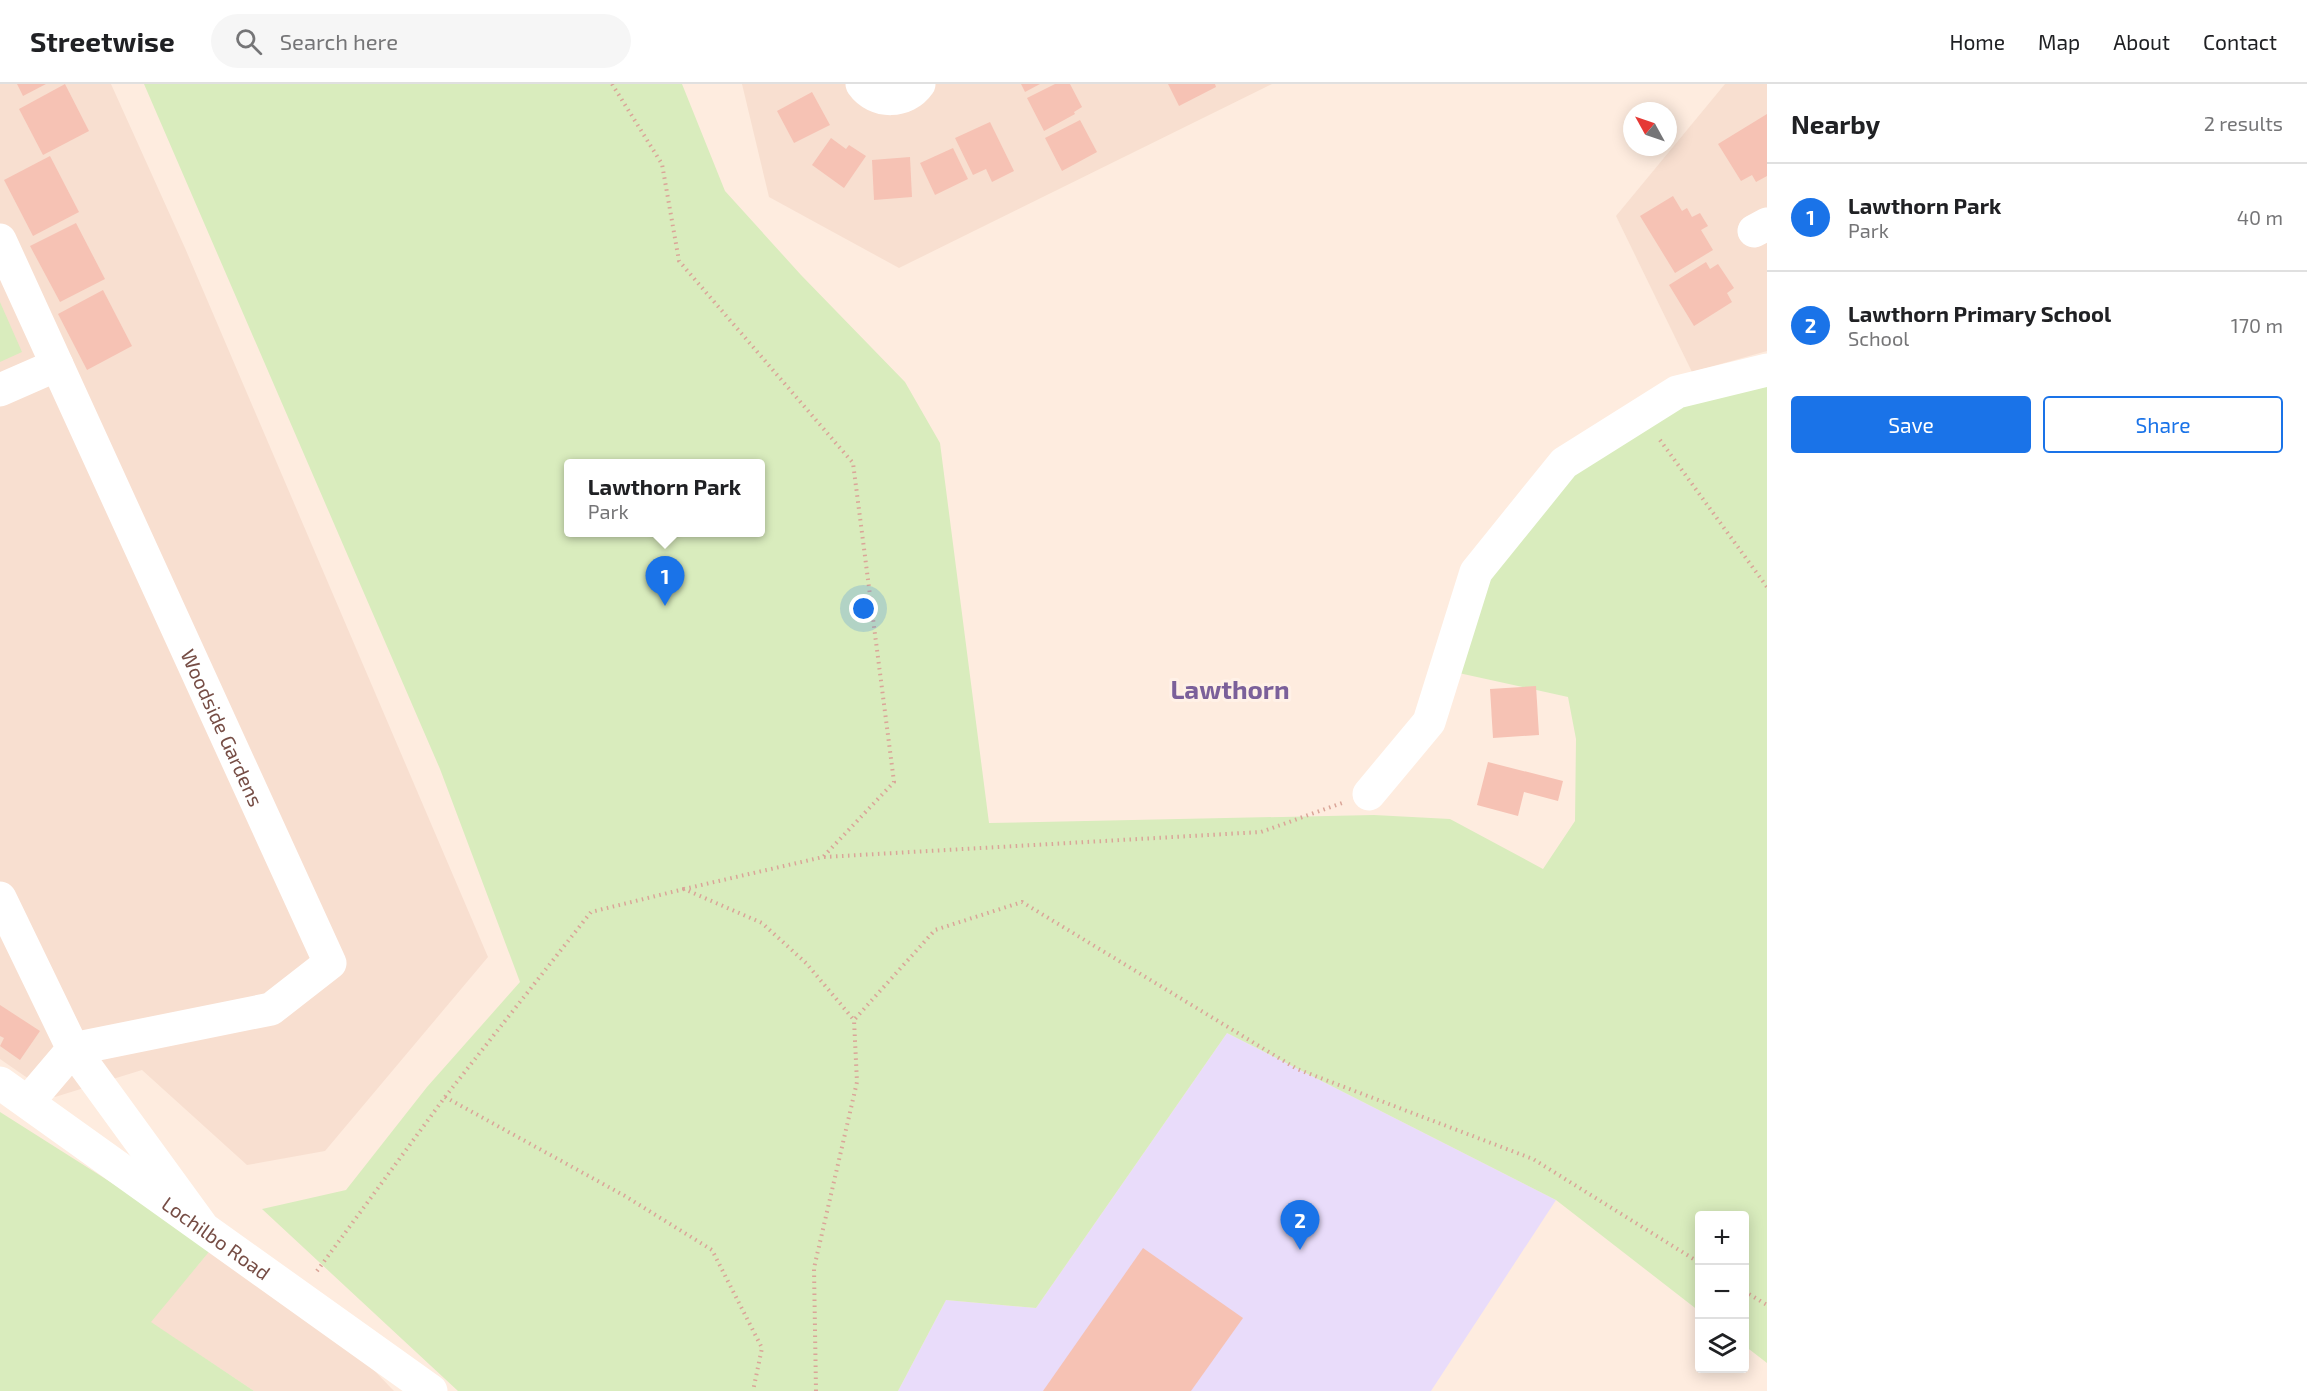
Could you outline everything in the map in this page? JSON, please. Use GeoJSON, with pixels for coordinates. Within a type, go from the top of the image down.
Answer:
{"type":"FeatureCollection","features":[{"type":"Feature","properties":{"kind":"street"},"geometry":{"type":"LineString","coordinates":[[862,84],[874,95],[885,99],[906,96],[919,84]]}},
{"type":"Feature","properties":{"kind":"street","name":"Woodside Gardens"},"geometry":{"type":"LineString","coordinates":[[0,240],[330,963],[271,1010],[73,1049]]}},
{"type":"Feature","properties":{"kind":"street"},"geometry":{"type":"LineString","coordinates":[[0,390],[57,365]]}},
{"type":"Feature","properties":{"kind":"street"},"geometry":{"type":"LineString","coordinates":[[1369,794],[1429,722],[1476,572],[1564,463],[1677,392],[1767,369]]}},
{"type":"Feature","properties":{"kind":"street"},"geometry":{"type":"LineString","coordinates":[[0,898],[73,1049],[201,1226]]}},
{"type":"Feature","properties":{"kind":"street"},"geometry":{"type":"LineString","coordinates":[[28,1102],[73,1049]]}},
{"type":"Feature","properties":{"kind":"street","name":"Lochilbo Road"},"geometry":{"type":"LineString","coordinates":[[0,1083],[431,1391]]}},
{"type":"Feature","properties":{"kind":"path"},"geometry":{"type":"LineString","coordinates":[[612,84],[662,164],[679,261],[853,463],[894,782],[823,857]]}},
{"type":"Feature","properties":{"kind":"path"},"geometry":{"type":"LineString","coordinates":[[1642,415],[1767,587]]}},
{"type":"Feature","properties":{"kind":"path"},"geometry":{"type":"LineString","coordinates":[[298,1296],[445,1097],[591,912],[684,888],[823,857],[1261,832],[1369,794]]}},
{"type":"Feature","properties":{"kind":"path"},"geometry":{"type":"LineString","coordinates":[[684,888],[762,923],[806,963],[854,1020],[857,1082],[814,1268],[816,1391]]}},
{"type":"Feature","properties":{"kind":"path"},"geometry":{"type":"LineString","coordinates":[[854,1020],[935,930],[1022,902],[1297,1069],[1533,1159],[1695,1260]]}},
{"type":"Feature","properties":{"kind":"path"},"geometry":{"type":"LineString","coordinates":[[445,1097],[625,1196],[712,1250],[762,1348],[753,1391]]}},
{"type":"Feature","properties":{"kind":"path"},"geometry":{"type":"LineString","coordinates":[[1749,1294],[1767,1305]]}},
{"type":"Feature","properties":{"kind":"shaded area"},"geometry":{"type":"Polygon","coordinates":[[[0,84],[111,84],[185,248],[488,957],[325,1151],[247,1165],[142,1070],[55,1097],[0,1059],[0,84]]]}},
{"type":"Feature","properties":{"kind":"shaded area"},"geometry":{"type":"Polygon","coordinates":[[[742,84],[1272,84],[899,268],[769,197],[742,84]]]}},
{"type":"Feature","properties":{"kind":"shaded area"},"geometry":{"type":"Polygon","coordinates":[[[1725,84],[1767,84],[1767,351],[1692,372],[1616,216],[1666,156],[1677,156],[1677,142],[1725,84]]]}},
{"type":"Feature","properties":{"kind":"shaded area"},"geometry":{"type":"Polygon","coordinates":[[[1227,1033],[1556,1200],[1431,1391],[898,1391],[946,1300],[1036,1308],[1227,1033]]]}},
{"type":"Feature","properties":{"kind":"shaded area"},"geometry":{"type":"Polygon","coordinates":[[[213,1247],[367,1363],[394,1391],[254,1391],[150,1322],[213,1247]]]}},
{"type":"Feature","properties":{"kind":"green space"},"geometry":{"type":"Polygon","coordinates":[[[144,84],[682,84],[725,191],[801,275],[905,382],[940,443],[989,823],[1374,815],[1450,819],[1543,869],[1575,821],[1576,739],[1568,697],[1445,670],[1476,572],[1564,463],[1677,392],[1767,370],[1767,1363],[1749,1349],[1749,1211],[1695,1211],[1695,1308],[1556,1200],[1227,1033],[1036,1308],[946,1300],[898,1391],[458,1391],[262,1209],[346,1190],[427,1087],[520,982],[440,769],[144,84]]]}},
{"type":"Feature","properties":{"kind":"green space"},"geometry":{"type":"Polygon","coordinates":[[[0,302],[22,352],[0,362],[0,302]]]}},
{"type":"Feature","properties":{"kind":"green space"},"geometry":{"type":"Polygon","coordinates":[[[0,1112],[213,1247],[151,1322],[254,1391],[0,1391],[0,1112]]]}},
{"type":"Feature","properties":{"kind":"building"},"geometry":{"type":"Polygon","coordinates":[[[17,84],[46,84],[23,96],[17,84]]]}},
{"type":"Feature","properties":{"kind":"building"},"geometry":{"type":"Polygon","coordinates":[[[65,84],[89,131],[43,155],[19,109],[65,84]]]}},
{"type":"Feature","properties":{"kind":"building"},"geometry":{"type":"Polygon","coordinates":[[[1021,84],[1040,84],[1025,92],[1021,84]]]}},
{"type":"Feature","properties":{"kind":"building"},"geometry":{"type":"Polygon","coordinates":[[[1055,84],[1070,84],[1082,107],[1074,112],[1075,114],[1044,131],[1027,98],[1055,84]]]}},
{"type":"Feature","properties":{"kind":"building"},"geometry":{"type":"Polygon","coordinates":[[[1168,84],[1215,84],[1216,87],[1179,106],[1168,84]]]}},
{"type":"Feature","properties":{"kind":"building"},"geometry":{"type":"Polygon","coordinates":[[[812,92],[830,125],[794,143],[777,111],[812,92]]]}},
{"type":"Feature","properties":{"kind":"building"},"geometry":{"type":"Polygon","coordinates":[[[1767,114],[1767,176],[1756,182],[1752,175],[1741,181],[1718,144],[1767,114]]]}},
{"type":"Feature","properties":{"kind":"building"},"geometry":{"type":"Polygon","coordinates":[[[1080,120],[1097,152],[1062,171],[1045,138],[1080,120]]]}},
{"type":"Feature","properties":{"kind":"building"},"geometry":{"type":"Polygon","coordinates":[[[990,122],[1014,171],[992,182],[986,169],[973,175],[955,138],[990,122]]]}},
{"type":"Feature","properties":{"kind":"building"},"geometry":{"type":"Polygon","coordinates":[[[831,138],[846,149],[849,145],[866,156],[844,188],[812,165],[831,138]]]}},
{"type":"Feature","properties":{"kind":"building"},"geometry":{"type":"Polygon","coordinates":[[[953,148],[968,179],[935,195],[920,163],[953,148]]]}},
{"type":"Feature","properties":{"kind":"building"},"geometry":{"type":"Polygon","coordinates":[[[50,156],[79,212],[33,236],[4,180],[50,156]]]}},
{"type":"Feature","properties":{"kind":"building"},"geometry":{"type":"Polygon","coordinates":[[[910,157],[912,197],[874,200],[872,160],[910,157]]]}},
{"type":"Feature","properties":{"kind":"building"},"geometry":{"type":"Polygon","coordinates":[[[1673,196],[1682,211],[1687,208],[1692,217],[1700,213],[1708,226],[1701,230],[1713,250],[1675,273],[1640,216],[1673,196]]]}},
{"type":"Feature","properties":{"kind":"building"},"geometry":{"type":"Polygon","coordinates":[[[76,223],[105,279],[60,302],[30,246],[76,223]]]}},
{"type":"Feature","properties":{"kind":"building"},"geometry":{"type":"Polygon","coordinates":[[[1706,262],[1710,269],[1718,264],[1734,288],[1727,293],[1732,302],[1694,326],[1669,285],[1706,262]]]}},
{"type":"Feature","properties":{"kind":"building"},"geometry":{"type":"Polygon","coordinates":[[[103,290],[132,346],[87,370],[58,314],[103,290]]]}},
{"type":"Feature","properties":{"kind":"building"},"geometry":{"type":"Polygon","coordinates":[[[1536,686],[1539,735],[1493,738],[1490,689],[1536,686]]]}},
{"type":"Feature","properties":{"kind":"building"},"geometry":{"type":"Polygon","coordinates":[[[1488,762],[1563,781],[1558,801],[1524,792],[1518,816],[1477,805],[1488,762]]]}},
{"type":"Feature","properties":{"kind":"building"},"geometry":{"type":"Polygon","coordinates":[[[0,1005],[40,1031],[20,1060],[0,1046],[4,1038],[0,1036],[0,1005]]]}},
{"type":"Feature","properties":{"kind":"building"},"geometry":{"type":"Polygon","coordinates":[[[1143,1248],[1243,1318],[1191,1391],[1043,1391],[1143,1248]]]}},
{"type":"Feature","properties":{"kind":"place","name":"Lawthorn Park"},"geometry":{"type":"Point","coordinates":[665,606]}},
{"type":"Feature","properties":{"kind":"place","name":"Lawthorn Primary School"},"geometry":{"type":"Point","coordinates":[1300,1250]}},
{"type":"Feature","properties":{"kind":"district","name":"Lawthorn"},"geometry":{"type":"Point","coordinates":[1230,688]}}]}
